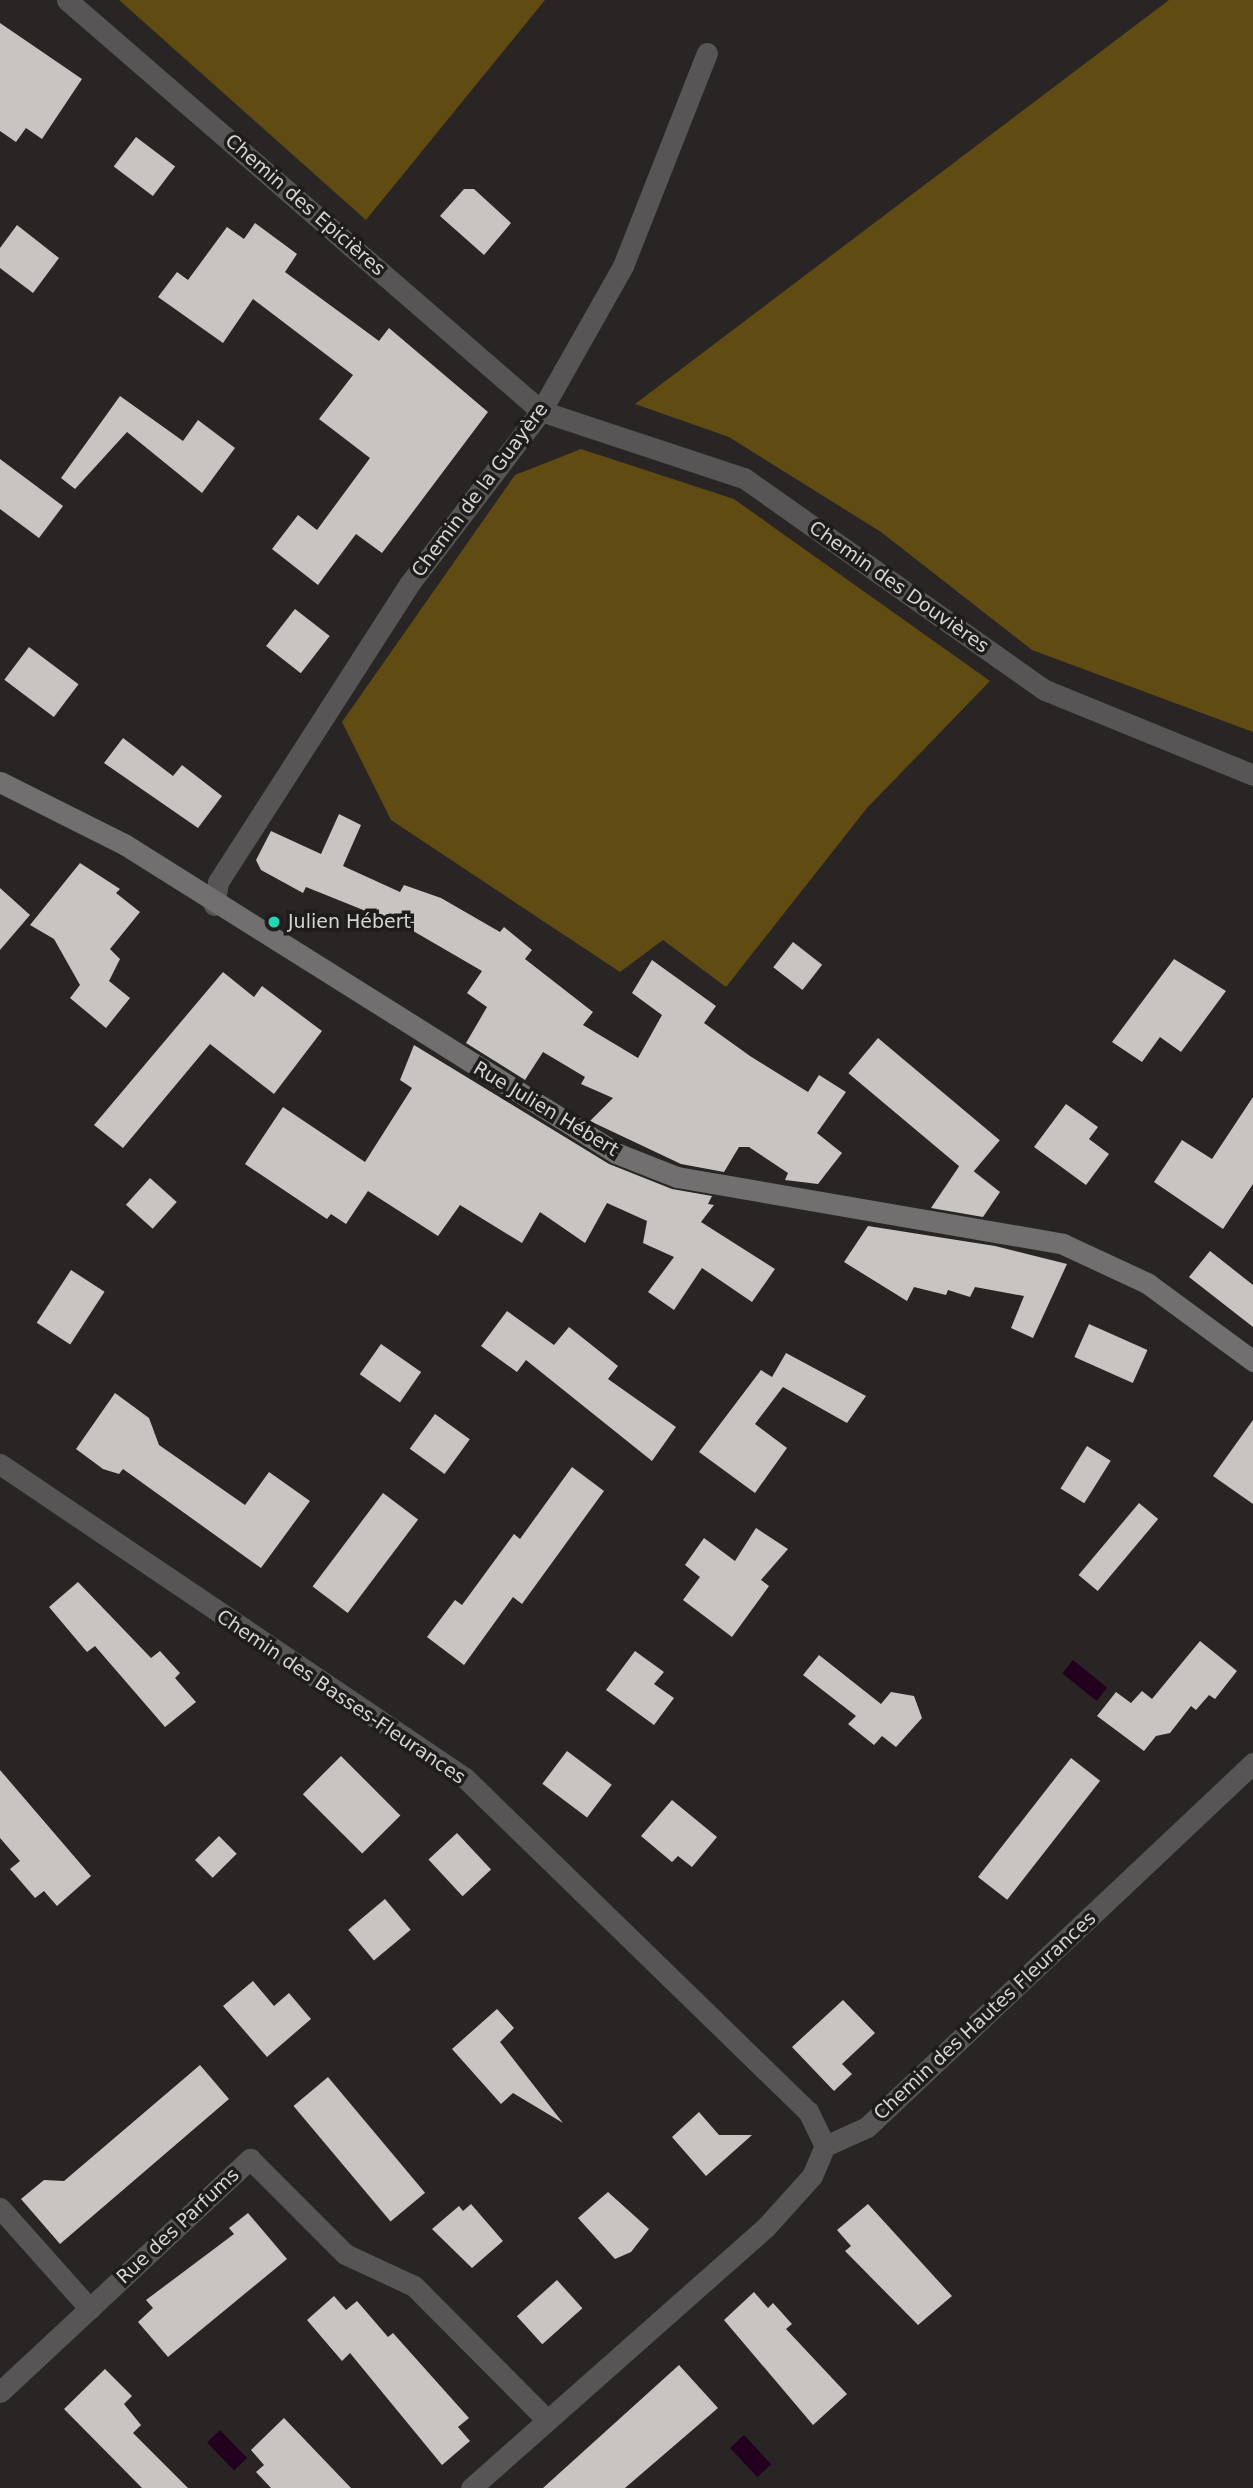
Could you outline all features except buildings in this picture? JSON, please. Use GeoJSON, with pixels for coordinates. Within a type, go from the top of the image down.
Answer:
{"type":"FeatureCollection","features":[{"type":"Feature","properties":{"kind":"street","name":"Chemin des Epicières"},"geometry":{"type":"LineString","coordinates":[[67,0],[541,411]]}},
{"type":"Feature","properties":{"kind":"street","name":"Chemin de la Guayère"},"geometry":{"type":"LineString","coordinates":[[214,905],[218,882],[410,583],[541,411],[623,266],[707,52]]}},
{"type":"Feature","properties":{"kind":"street","name":"Chemin des Douvières"},"geometry":{"type":"LineString","coordinates":[[541,411],[744,478],[1045,690],[1253,775]]}},
{"type":"Feature","properties":{"kind":"street","name":"Rue Julien Hébert"},"geometry":{"type":"LineString","coordinates":[[0,782],[124,844],[214,905],[616,1153],[677,1177],[1063,1244],[1147,1283],[1253,1360]]}},
{"type":"Feature","properties":{"kind":"street","name":"Chemin des Basses-Fleurances"},"geometry":{"type":"LineString","coordinates":[[0,1464],[465,1779],[808,2111],[825,2146]]}},
{"type":"Feature","properties":{"kind":"street","name":"Chemin des Hautes Fleurances"},"geometry":{"type":"LineString","coordinates":[[825,2146],[867,2127],[1253,1763]]}},
{"type":"Feature","properties":{"kind":"street"},"geometry":{"type":"LineString","coordinates":[[471,2488],[545,2418],[766,2227],[813,2176],[825,2146]]}},
{"type":"Feature","properties":{"kind":"street","name":"Rue des Parfums"},"geometry":{"type":"LineString","coordinates":[[0,2392],[250,2159],[345,2255],[414,2286],[545,2418]]}},
{"type":"Feature","properties":{"kind":"street"},"geometry":{"type":"LineString","coordinates":[[0,2208],[90,2309]]}},
{"type":"Feature","properties":{"kind":"shaded area"},"geometry":{"type":"Polygon","coordinates":[[[119,0],[545,0],[366,220],[119,0]]]}},
{"type":"Feature","properties":{"kind":"shaded area"},"geometry":{"type":"Polygon","coordinates":[[[1169,0],[1253,0],[1253,732],[1032,650],[881,532],[729,437],[635,404],[1169,0]]]}},
{"type":"Feature","properties":{"kind":"shaded area"},"geometry":{"type":"Polygon","coordinates":[[[581,449],[734,499],[990,681],[867,808],[726,987],[663,940],[620,972],[391,820],[342,722],[515,475],[581,449]]]}},
{"type":"Feature","properties":{"kind":"shaded area"},"geometry":{"type":"Polygon","coordinates":[[[1073,1660],[1107,1688],[1096,1701],[1062,1673],[1073,1660]]]}},
{"type":"Feature","properties":{"kind":"shaded area"},"geometry":{"type":"Polygon","coordinates":[[[220,2430],[247,2458],[234,2471],[207,2443],[220,2430]]]}},
{"type":"Feature","properties":{"kind":"shaded area"},"geometry":{"type":"Polygon","coordinates":[[[744,2435],[771,2464],[757,2477],[730,2448],[744,2435]]]}},
{"type":"Feature","properties":{"kind":"place","name":"Julien Hébert"},"geometry":{"type":"Point","coordinates":[274,922]}}]}
